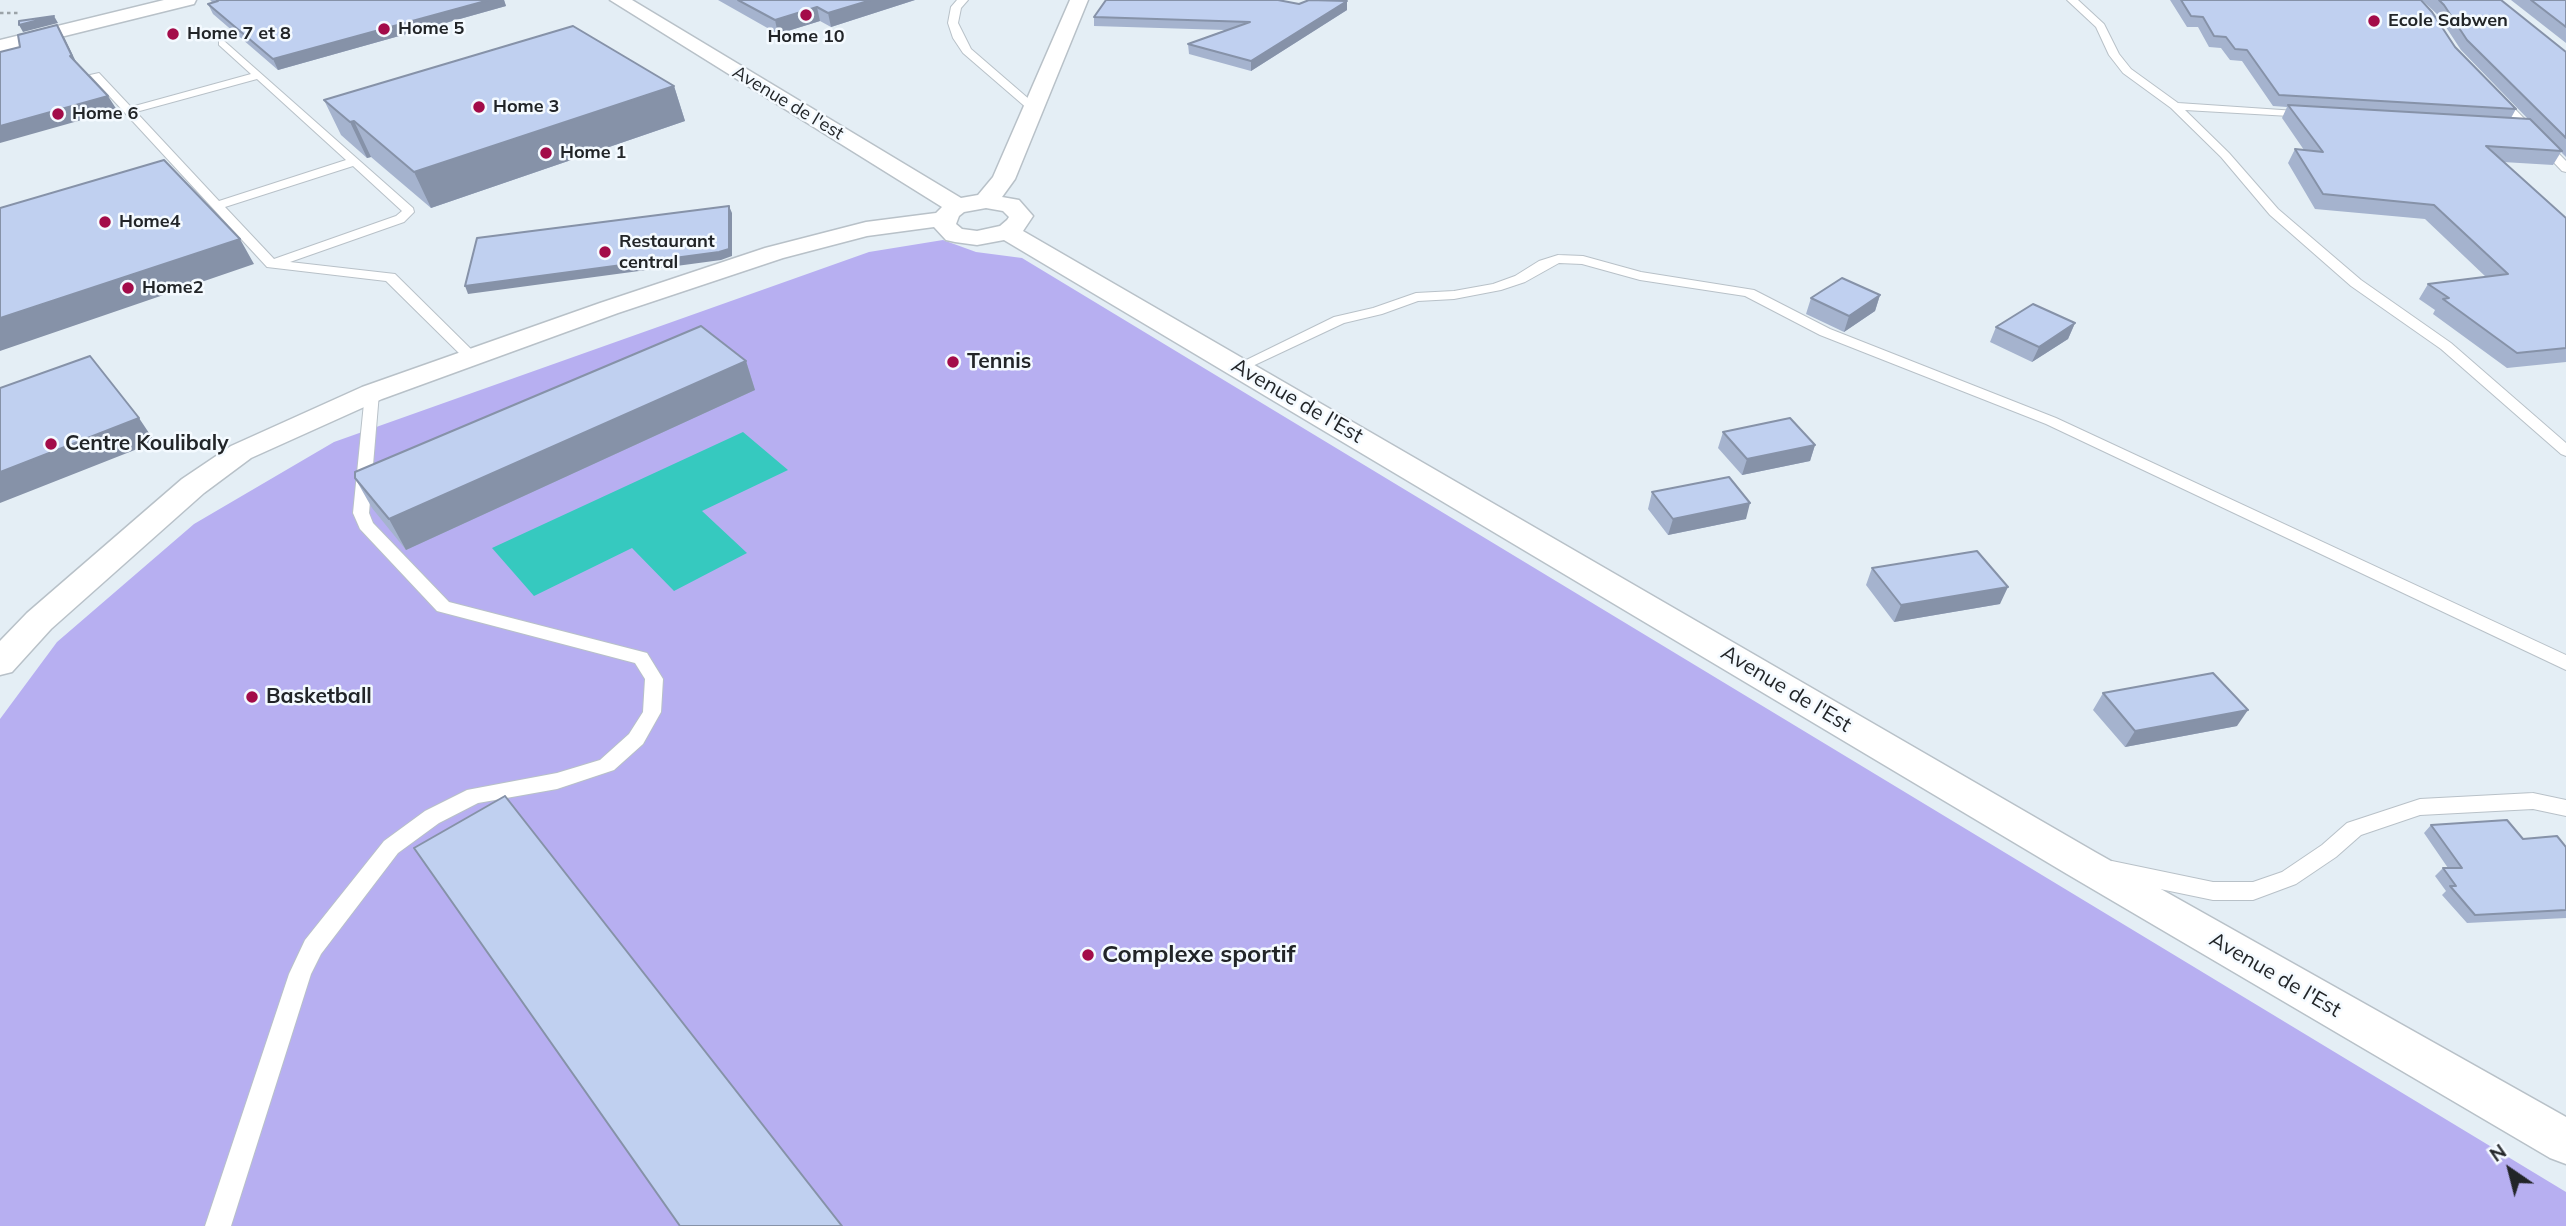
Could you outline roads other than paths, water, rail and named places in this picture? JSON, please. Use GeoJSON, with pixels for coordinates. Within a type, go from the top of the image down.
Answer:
{"type":"FeatureCollection","features":[{"type":"Feature","properties":{"kind":"street"},"geometry":{"type":"LineString","coordinates":[[0,46],[187,0]]}},
{"type":"Feature","properties":{"kind":"street","name":"Avenue de l'est"},"geometry":{"type":"LineString","coordinates":[[619,0],[951,213]]}},
{"type":"Feature","properties":{"kind":"street"},"geometry":{"type":"LineString","coordinates":[[986,201],[1004,179],[1079,0]]}},
{"type":"Feature","properties":{"kind":"street"},"geometry":{"type":"LineString","coordinates":[[0,663],[39,621],[216,468],[241,452],[372,393],[609,308],[817,240],[951,213],[986,201],[1000,201],[1018,210],[1021,216],[1008,232],[990,237],[965,237],[948,231],[944,225],[951,213]]}},
{"type":"Feature","properties":{"kind":"street","name":"Avenue de l'Est"},"geometry":{"type":"LineString","coordinates":[[1008,232],[2081,863],[2566,1142]]}},
{"type":"Feature","properties":{"kind":"street"},"geometry":{"type":"LineString","coordinates":[[0,629],[39,621]]}},
{"type":"Feature","properties":{"kind":"lane"},"geometry":{"type":"LineString","coordinates":[[963,0],[956,7],[953,23],[958,38],[967,51],[1033,108]]}},
{"type":"Feature","properties":{"kind":"lane"},"geometry":{"type":"LineString","coordinates":[[2072,0],[2100,26],[2114,55],[2127,71],[2175,106],[2225,155],[2274,212],[2334,265],[2430,333],[2566,451]]}},
{"type":"Feature","properties":{"kind":"lane"},"geometry":{"type":"LineString","coordinates":[[222,43],[407,208],[405,216],[272,264]]}},
{"type":"Feature","properties":{"kind":"lane"},"geometry":{"type":"LineString","coordinates":[[94,75],[272,264],[390,277],[471,357]]}},
{"type":"Feature","properties":{"kind":"lane"},"geometry":{"type":"LineString","coordinates":[[129,111],[258,75]]}},
{"type":"Feature","properties":{"kind":"lane"},"geometry":{"type":"LineString","coordinates":[[2491,90],[2566,168]]}},
{"type":"Feature","properties":{"kind":"lane"},"geometry":{"type":"LineString","coordinates":[[2175,106],[2321,115]]}},
{"type":"Feature","properties":{"kind":"lane"},"geometry":{"type":"LineString","coordinates":[[2514,126],[2527,127]]}},
{"type":"Feature","properties":{"kind":"lane"},"geometry":{"type":"LineString","coordinates":[[218,205],[355,161]]}},
{"type":"Feature","properties":{"kind":"lane"},"geometry":{"type":"LineString","coordinates":[[1239,367],[1339,320],[1377,311],[1416,297],[1496,288],[1559,259],[1583,260],[1640,276],[1749,293],[1825,332],[2051,421],[2566,663]]}},
{"type":"Feature","properties":{"kind":"lane"},"geometry":{"type":"LineString","coordinates":[[218,1226],[300,974],[313,947],[391,847],[432,817],[474,796],[557,781],[607,765],[636,740],[652,712],[654,679],[641,658],[443,607],[366,525],[361,513],[372,393]]}},
{"type":"Feature","properties":{"kind":"lane"},"geometry":{"type":"LineString","coordinates":[[2081,863],[2213,891],[2253,891],[2289,877],[2329,851],[2354,829],[2420,807],[2533,801],[2566,808]]}},
{"type":"Feature","properties":{"kind":"place","name":"Home 10"},"geometry":{"type":"Point","coordinates":[806,15]}},
{"type":"Feature","properties":{"kind":"place","name":"Ecole Sabwen"},"geometry":{"type":"Point","coordinates":[2374,21]}},
{"type":"Feature","properties":{"kind":"place","name":"Home 5"},"geometry":{"type":"Point","coordinates":[384,29]}},
{"type":"Feature","properties":{"kind":"place","name":"Home 7 et 8"},"geometry":{"type":"Point","coordinates":[173,34]}},
{"type":"Feature","properties":{"kind":"place","name":"Home 3"},"geometry":{"type":"Point","coordinates":[479,107]}},
{"type":"Feature","properties":{"kind":"place","name":"Home 6"},"geometry":{"type":"Point","coordinates":[58,114]}},
{"type":"Feature","properties":{"kind":"place","name":"Home 1"},"geometry":{"type":"Point","coordinates":[546,153]}},
{"type":"Feature","properties":{"kind":"place","name":"Home4"},"geometry":{"type":"Point","coordinates":[105,222]}},
{"type":"Feature","properties":{"kind":"place","name":"Restaurant central"},"geometry":{"type":"Point","coordinates":[605,252]}},
{"type":"Feature","properties":{"kind":"place","name":"Home2"},"geometry":{"type":"Point","coordinates":[128,288]}},
{"type":"Feature","properties":{"kind":"place","name":"Tennis"},"geometry":{"type":"Point","coordinates":[953,362]}},
{"type":"Feature","properties":{"kind":"place","name":"Centre Koulibaly"},"geometry":{"type":"Point","coordinates":[51,444]}},
{"type":"Feature","properties":{"kind":"place","name":"Basketball"},"geometry":{"type":"Point","coordinates":[252,697]}},
{"type":"Feature","properties":{"kind":"place","name":"Complexe sportif"},"geometry":{"type":"Point","coordinates":[1088,955]}}]}
